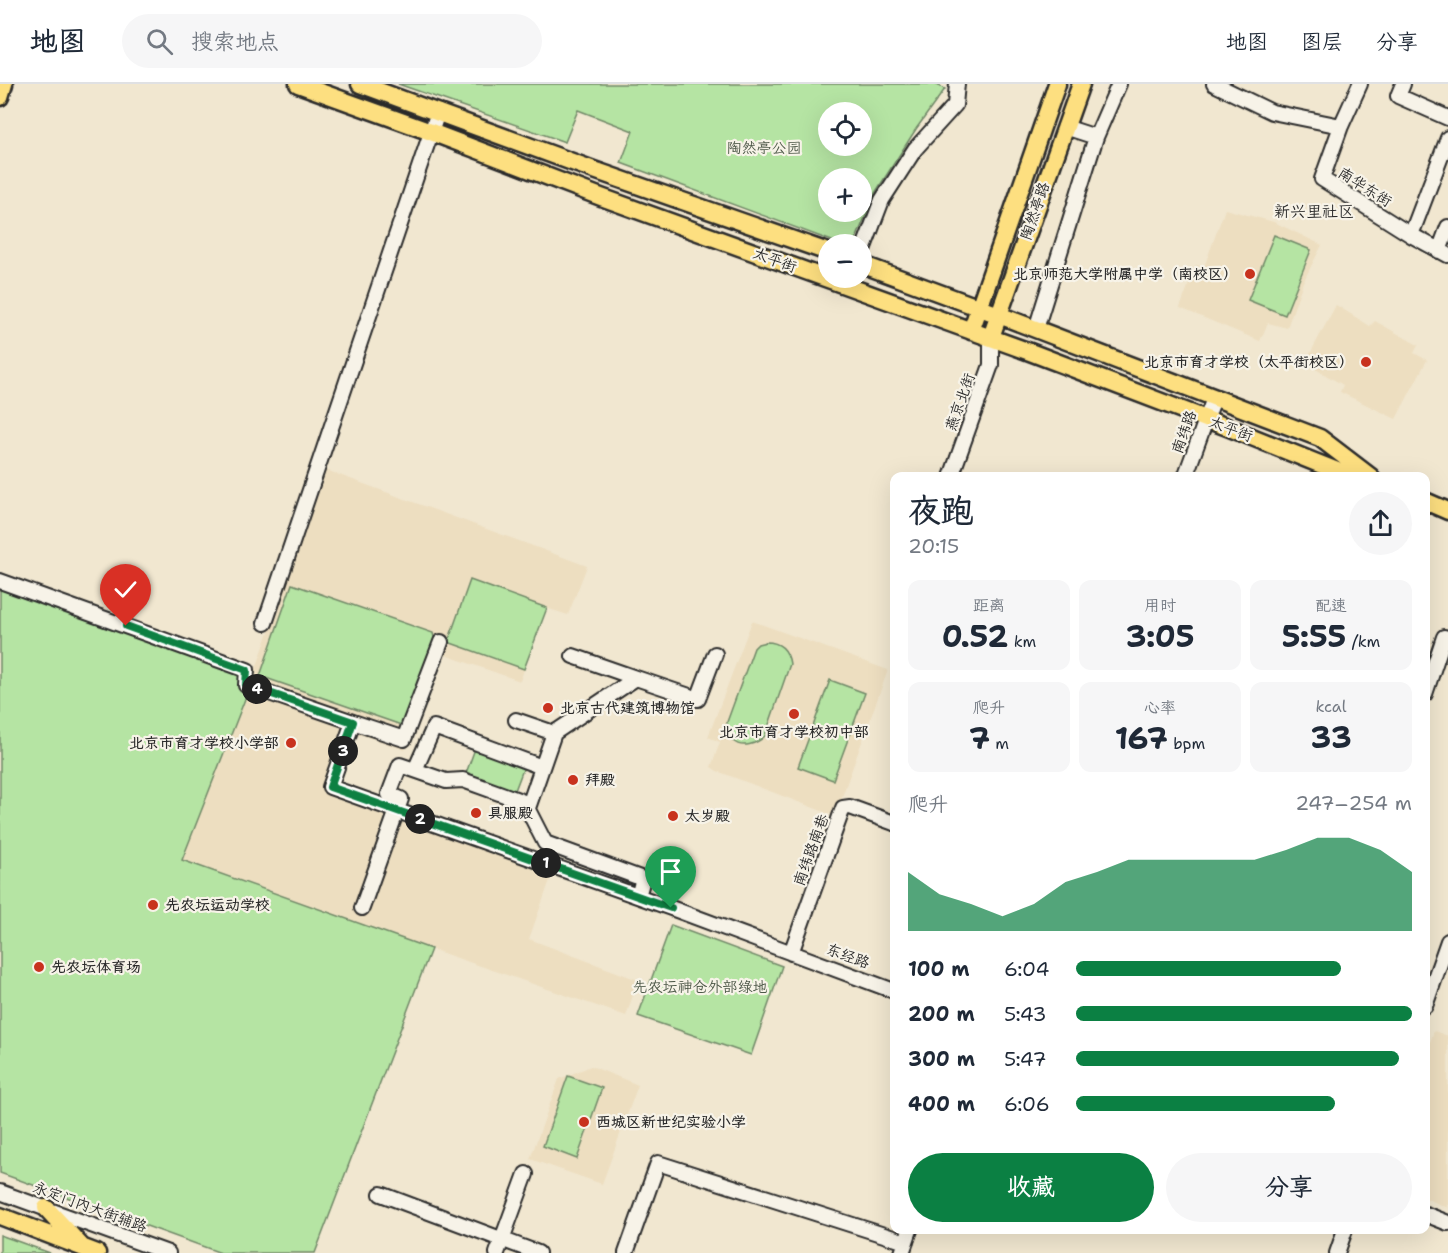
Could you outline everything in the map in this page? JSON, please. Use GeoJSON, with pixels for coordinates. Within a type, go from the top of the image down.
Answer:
{"type":"FeatureCollection","features":[{"type":"Feature","properties":{"kind":"main road"},"geometry":{"type":"LineString","coordinates":[[0,97],[4,84]]}},
{"type":"Feature","properties":{"kind":"main road","name":"太平街"},"geometry":{"type":"LineString","coordinates":[[298,84],[590,193],[991,337],[1340,472]]}},
{"type":"Feature","properties":{"kind":"main road","name":"太平街"},"geometry":{"type":"LineString","coordinates":[[360,84],[594,170],[818,248]]}},
{"type":"Feature","properties":{"kind":"main road","name":"陶然亭路"},"geometry":{"type":"LineString","coordinates":[[971,331],[1057,84]]}},
{"type":"Feature","properties":{"kind":"main road","name":"陶然亭路"},"geometry":{"type":"LineString","coordinates":[[991,337],[1081,84]]}},
{"type":"Feature","properties":{"kind":"main road","name":"太平街"},"geometry":{"type":"LineString","coordinates":[[872,268],[1320,438],[1364,472]]}},
{"type":"Feature","properties":{"kind":"main road"},"geometry":{"type":"LineString","coordinates":[[1430,503],[1448,510]]}},
{"type":"Feature","properties":{"kind":"main road"},"geometry":{"type":"LineString","coordinates":[[46,1208],[90,1251]]}},
{"type":"Feature","properties":{"kind":"main road"},"geometry":{"type":"LineString","coordinates":[[0,1216],[90,1251]]}},
{"type":"Feature","properties":{"kind":"street"},"geometry":{"type":"LineString","coordinates":[[869,234],[882,200],[915,149],[956,105],[957,84]]}},
{"type":"Feature","properties":{"kind":"street"},"geometry":{"type":"LineString","coordinates":[[1036,329],[1096,137],[1119,84]]}},
{"type":"Feature","properties":{"kind":"street"},"geometry":{"type":"LineString","coordinates":[[1214,84],[1272,112],[1341,126]]}},
{"type":"Feature","properties":{"kind":"street","name":"南华东街"},"geometry":{"type":"LineString","coordinates":[[1360,84],[1341,126],[1322,179],[1443,253]]}},
{"type":"Feature","properties":{"kind":"street"},"geometry":{"type":"LineString","coordinates":[[1403,84],[1398,96],[1448,118]]}},
{"type":"Feature","properties":{"kind":"street"},"geometry":{"type":"LineString","coordinates":[[265,624],[438,112]]}},
{"type":"Feature","properties":{"kind":"street"},"geometry":{"type":"LineString","coordinates":[[1065,128],[1096,137]]}},
{"type":"Feature","properties":{"kind":"street"},"geometry":{"type":"LineString","coordinates":[[1411,235],[1448,138]]}},
{"type":"Feature","properties":{"kind":"street"},"geometry":{"type":"LineString","coordinates":[[1443,253],[1448,227]]}},
{"type":"Feature","properties":{"kind":"street","name":"燕京北街"},"geometry":{"type":"LineString","coordinates":[[953,472],[991,365],[991,337]]}},
{"type":"Feature","properties":{"kind":"street","name":"南纬路"},"geometry":{"type":"LineString","coordinates":[[1187,472],[1214,398]]}},
{"type":"Feature","properties":{"kind":"street"},"geometry":{"type":"LineString","coordinates":[[0,581],[247,670],[246,685],[404,739],[441,642]]}},
{"type":"Feature","properties":{"kind":"street"},"geometry":{"type":"LineString","coordinates":[[1430,679],[1444,637],[1448,638]]}},
{"type":"Feature","properties":{"kind":"street"},"geometry":{"type":"LineString","coordinates":[[573,656],[698,699],[715,654]]}},
{"type":"Feature","properties":{"kind":"street"},"geometry":{"type":"LineString","coordinates":[[528,808],[554,733],[636,678]]}},
{"type":"Feature","properties":{"kind":"street"},"geometry":{"type":"LineString","coordinates":[[516,720],[554,733]]}},
{"type":"Feature","properties":{"kind":"street","name":"东经路"},"geometry":{"type":"LineString","coordinates":[[353,722],[330,787],[638,896],[890,990]]}},
{"type":"Feature","properties":{"kind":"street"},"geometry":{"type":"LineString","coordinates":[[415,770],[434,727],[542,767]]}},
{"type":"Feature","properties":{"kind":"street"},"geometry":{"type":"LineString","coordinates":[[362,908],[401,799],[389,794],[400,765],[446,781],[463,780],[524,802],[545,843],[643,879],[638,896]]}},
{"type":"Feature","properties":{"kind":"street","name":"南纬路南巷"},"geometry":{"type":"LineString","coordinates":[[791,953],[843,808],[850,807],[890,822]]}},
{"type":"Feature","properties":{"kind":"street"},"geometry":{"type":"LineString","coordinates":[[1430,992],[1448,941]]}},
{"type":"Feature","properties":{"kind":"street"},"geometry":{"type":"LineString","coordinates":[[626,1253],[658,1163],[906,1242]]}},
{"type":"Feature","properties":{"kind":"street"},"geometry":{"type":"LineString","coordinates":[[499,1246],[526,1174]]}},
{"type":"Feature","properties":{"kind":"street","name":"永定门内大街辅路"},"geometry":{"type":"LineString","coordinates":[[0,1192],[168,1253]]}},
{"type":"Feature","properties":{"kind":"street"},"geometry":{"type":"LineString","coordinates":[[381,1194],[499,1246],[538,1253]]}},
{"type":"Feature","properties":{"kind":"street"},"geometry":{"type":"LineString","coordinates":[[1430,1216],[1448,1223]]}},
{"type":"Feature","properties":{"kind":"street"},"geometry":{"type":"LineString","coordinates":[[1337,1253],[1344,1234]]}},
{"type":"Feature","properties":{"kind":"shaded area","name":"北京师范大学附属中学（南校区）"},"geometry":{"type":"Polygon","coordinates":[[[1225,209],[1274,222],[1322,245],[1303,282],[1287,328],[1268,323],[1260,341],[1180,308],[1196,265],[1204,267],[1225,209]]]}},
{"type":"Feature","properties":{"kind":"shaded area","name":"北京市育才学校（太平街校区）"},"geometry":{"type":"Polygon","coordinates":[[[1336,305],[1370,326],[1375,321],[1418,345],[1414,353],[1427,360],[1396,419],[1340,392],[1343,385],[1305,363],[1336,305]]]}},
{"type":"Feature","properties":{"kind":"shaded area","name":"北京市育才学校小学部"},"geometry":{"type":"Polygon","coordinates":[[[326,470],[587,566],[568,615],[546,608],[520,681],[442,654],[405,750],[362,735],[357,736],[341,779],[343,784],[555,866],[529,939],[638,980],[626,1016],[181,860],[252,680],[326,470]]]}},
{"type":"Feature","properties":{"kind":"shaded area","name":"北京市育才学校初中部"},"geometry":{"type":"Polygon","coordinates":[[[752,621],[888,670],[835,816],[711,767],[720,742],[708,737],[752,621]]]}},
{"type":"Feature","properties":{"kind":"shaded area"},"geometry":{"type":"Polygon","coordinates":[[[1434,1031],[1448,1036],[1448,1208],[1430,1200],[1430,1042],[1434,1031]]]}},
{"type":"Feature","properties":{"kind":"shaded area","name":"西城区新世纪实验小学"},"geometry":{"type":"Polygon","coordinates":[[[591,1066],[638,1085],[602,1184],[530,1159],[559,1079],[591,1066]]]}},
{"type":"Feature","properties":{"kind":"green space","name":"陶然亭公园"},"geometry":{"type":"Polygon","coordinates":[[[398,84],[935,84],[945,89],[916,129],[872,200],[872,168],[818,168],[818,222],[863,222],[858,234],[818,234],[818,236],[621,163],[633,131],[578,110],[565,142],[398,84]]]}},
{"type":"Feature","properties":{"kind":"green space"},"geometry":{"type":"Polygon","coordinates":[[[1274,235],[1311,250],[1285,315],[1248,300],[1274,235]]]}},
{"type":"Feature","properties":{"kind":"green space"},"geometry":{"type":"Polygon","coordinates":[[[470,580],[547,608],[524,669],[448,642],[470,580]]]}},
{"type":"Feature","properties":{"kind":"green space"},"geometry":{"type":"Polygon","coordinates":[[[292,584],[433,633],[436,645],[407,727],[260,676],[292,584]]]}},
{"type":"Feature","properties":{"kind":"green space","name":"先农坛运动学校"},"geometry":{"type":"Polygon","coordinates":[[[0,588],[254,676],[182,860],[431,949],[315,1253],[221,1253],[0,1173],[0,588]]]}},
{"type":"Feature","properties":{"kind":"green space"},"geometry":{"type":"Polygon","coordinates":[[[766,642],[780,645],[788,655],[790,664],[765,736],[754,743],[741,745],[731,739],[727,722],[754,648],[766,642]]]}},
{"type":"Feature","properties":{"kind":"green space"},"geometry":{"type":"Polygon","coordinates":[[[830,680],[865,693],[833,780],[798,767],[830,680]]]}},
{"type":"Feature","properties":{"kind":"green space"},"geometry":{"type":"Polygon","coordinates":[[[476,746],[525,764],[514,793],[465,776],[476,746]]]}},
{"type":"Feature","properties":{"kind":"green space","name":"先农坛神仓外部绿地"},"geometry":{"type":"Polygon","coordinates":[[[671,925],[782,966],[751,1055],[638,1016],[671,925]]]}},
{"type":"Feature","properties":{"kind":"green space"},"geometry":{"type":"Polygon","coordinates":[[[568,1076],[602,1088],[577,1159],[543,1146],[568,1076]]]}},
{"type":"Feature","properties":{"kind":"green space"},"geometry":{"type":"Polygon","coordinates":[[[0,1235],[50,1253],[0,1253],[0,1235]]]}},
{"type":"Feature","properties":{"kind":"place","name":"北京师范大学附属中学（南校区）"},"geometry":{"type":"Point","coordinates":[1250,274]}},
{"type":"Feature","properties":{"kind":"place","name":"北京市育才学校（太平街校区）"},"geometry":{"type":"Point","coordinates":[1366,362]}},
{"type":"Feature","properties":{"kind":"place","name":"北京古代建筑博物馆"},"geometry":{"type":"Point","coordinates":[548,708]}},
{"type":"Feature","properties":{"kind":"place","name":"北京市育才学校初中部"},"geometry":{"type":"Point","coordinates":[794,714]}},
{"type":"Feature","properties":{"kind":"place","name":"北京市育才学校小学部"},"geometry":{"type":"Point","coordinates":[291,743]}},
{"type":"Feature","properties":{"kind":"place","name":"拜殿"},"geometry":{"type":"Point","coordinates":[573,780]}},
{"type":"Feature","properties":{"kind":"place","name":"具服殿"},"geometry":{"type":"Point","coordinates":[476,813]}},
{"type":"Feature","properties":{"kind":"place","name":"太岁殿"},"geometry":{"type":"Point","coordinates":[673,816]}},
{"type":"Feature","properties":{"kind":"place","name":"先农坛运动学校"},"geometry":{"type":"Point","coordinates":[153,905]}},
{"type":"Feature","properties":{"kind":"place","name":"先农坛体育场"},"geometry":{"type":"Point","coordinates":[39,967]}},
{"type":"Feature","properties":{"kind":"place","name":"西城区新世纪实验小学"},"geometry":{"type":"Point","coordinates":[584,1122]}},
{"type":"Feature","properties":{"kind":"district","name":"新兴里社区"},"geometry":{"type":"Point","coordinates":[1314,211]}},
{"type":"Feature","properties":{"kind":"route"},"geometry":{"type":"LineString","coordinates":[[126,626],[247,670],[246,685],[353,722],[330,787],[671,908]]}}]}
